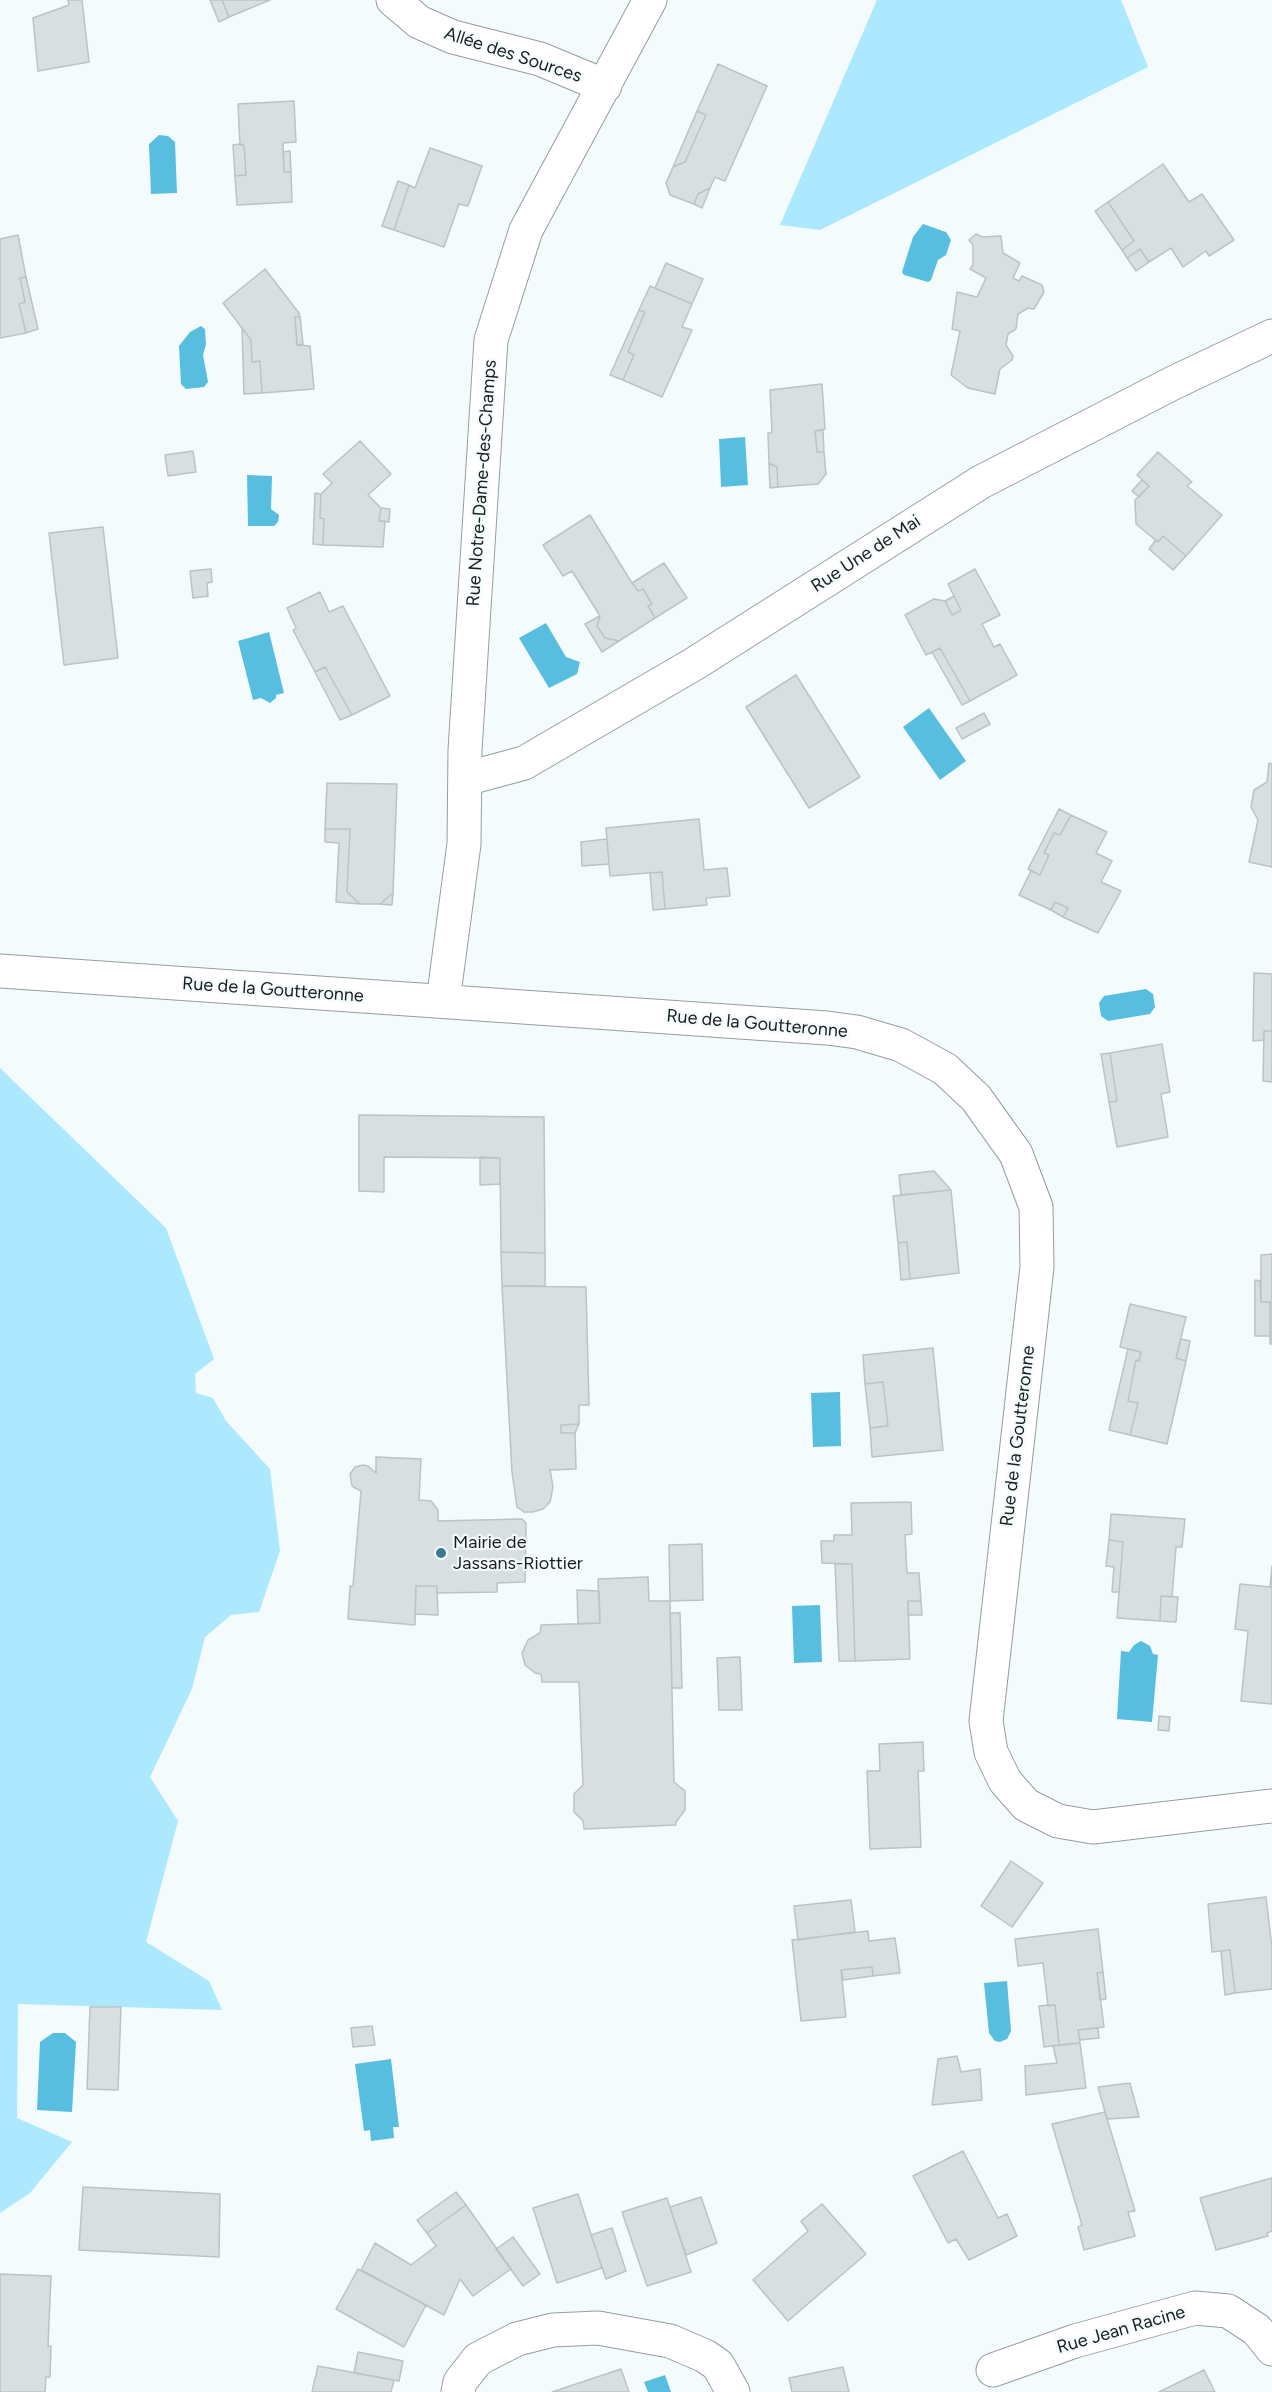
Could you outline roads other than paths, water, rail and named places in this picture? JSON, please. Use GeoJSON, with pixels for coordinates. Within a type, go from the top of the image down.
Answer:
{"type":"FeatureCollection","features":[{"type":"Feature","properties":{"kind":"street","name":"Allée des Sources"},"geometry":{"type":"LineString","coordinates":[[393,0],[419,22],[453,38],[540,59],[605,86]]}},
{"type":"Feature","properties":{"kind":"street","name":"Rue Notre-Dame-des-Champs"},"geometry":{"type":"LineString","coordinates":[[443,1001],[464,844],[465,779],[491,340],[526,230],[650,0]]}},
{"type":"Feature","properties":{"kind":"street","name":"Rue Une de Mai"},"geometry":{"type":"LineString","coordinates":[[465,779],[524,763],[694,664],[981,482],[1173,383],[1272,336]]}},
{"type":"Feature","properties":{"kind":"street","name":"Rue de la Goutteronne"},"geometry":{"type":"LineString","coordinates":[[0,971],[803,1026],[857,1032],[901,1045],[945,1069],[976,1098],[1016,1154],[1035,1207],[1037,1267],[986,1721],[991,1752],[1005,1781],[1026,1805],[1058,1821],[1093,1827],[1272,1806]]}},
{"type":"Feature","properties":{"kind":"street","name":"Rue Jean Racine"},"geometry":{"type":"LineString","coordinates":[[993,2370],[1075,2341],[1195,2308],[1228,2311],[1257,2330],[1272,2349]]}},
{"type":"Feature","properties":{"kind":"street"},"geometry":{"type":"LineString","coordinates":[[458,2392],[460,2382],[478,2359],[517,2339],[553,2330],[598,2328],[670,2341],[705,2356],[718,2365],[733,2392]]}},
{"type":"Feature","properties":{"kind":"place","name":"Mairie de Jassans-Riottier"},"geometry":{"type":"Point","coordinates":[441,1553]}}]}
